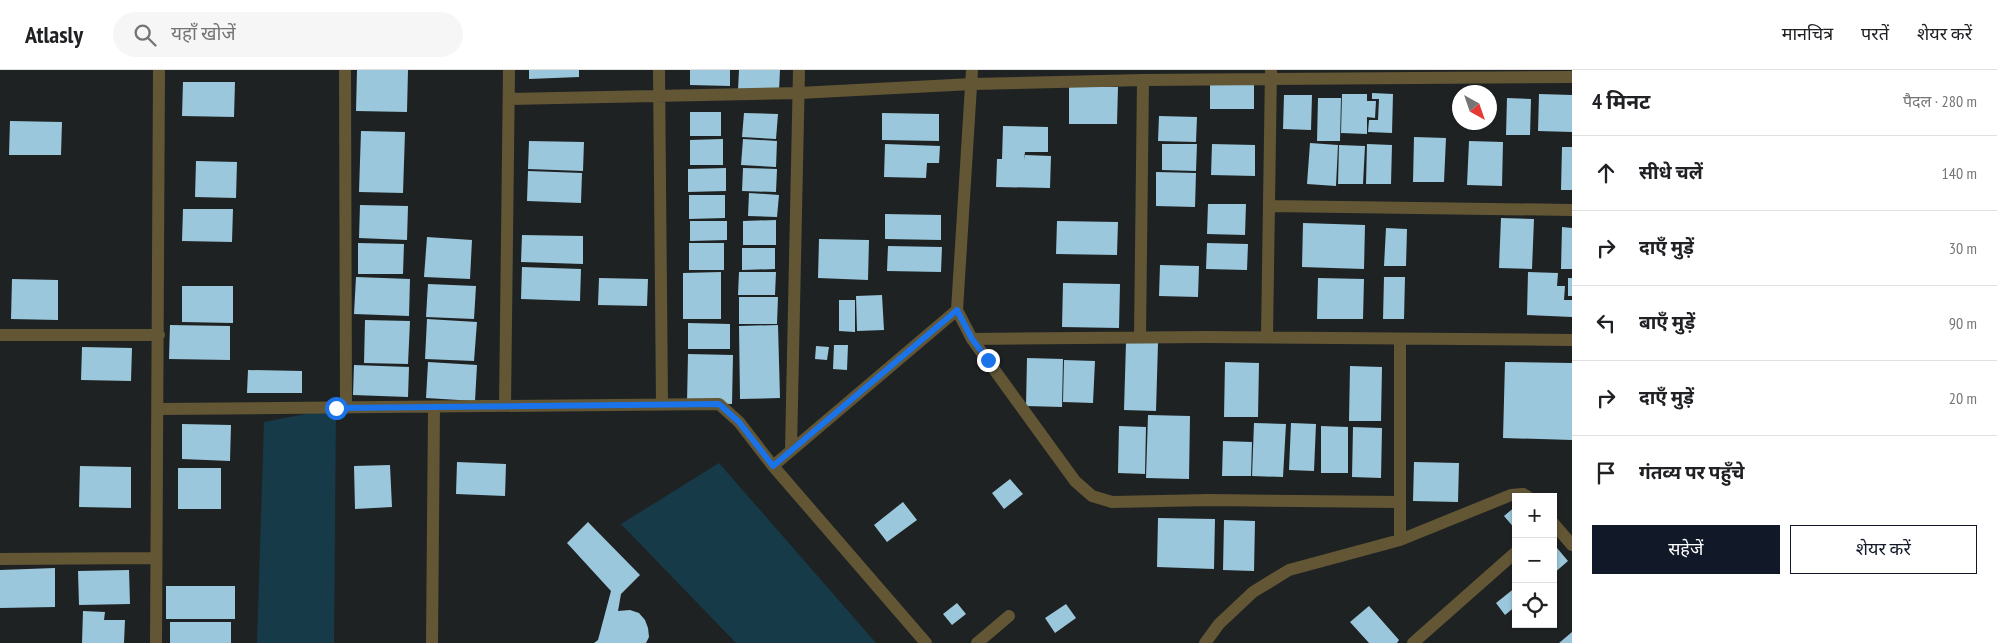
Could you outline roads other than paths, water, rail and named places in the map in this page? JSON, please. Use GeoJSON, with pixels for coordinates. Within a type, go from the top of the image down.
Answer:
{"type":"FeatureCollection","features":[{"type":"Feature","properties":{"kind":"street"},"geometry":{"type":"LineString","coordinates":[[156,643],[159,70]]}},
{"type":"Feature","properties":{"kind":"street"},"geometry":{"type":"LineString","coordinates":[[345,70],[346,408]]}},
{"type":"Feature","properties":{"kind":"street"},"geometry":{"type":"LineString","coordinates":[[505,406],[509,70]]}},
{"type":"Feature","properties":{"kind":"street"},"geometry":{"type":"LineString","coordinates":[[659,70],[662,405]]}},
{"type":"Feature","properties":{"kind":"street"},"geometry":{"type":"LineString","coordinates":[[791,450],[799,70]]}},
{"type":"Feature","properties":{"kind":"street"},"geometry":{"type":"LineString","coordinates":[[972,70],[957,310],[972,339],[1076,481],[1092,496],[1112,502],[1209,500],[1400,502]]}},
{"type":"Feature","properties":{"kind":"street"},"geometry":{"type":"LineString","coordinates":[[509,99],[799,93],[972,84],[1271,75],[1529,73],[1572,76]]}},
{"type":"Feature","properties":{"kind":"street"},"geometry":{"type":"LineString","coordinates":[[1267,337],[1271,75]]}},
{"type":"Feature","properties":{"kind":"street"},"geometry":{"type":"LineString","coordinates":[[1140,336],[1143,80]]}},
{"type":"Feature","properties":{"kind":"street"},"geometry":{"type":"LineString","coordinates":[[1269,206],[1572,210]]}},
{"type":"Feature","properties":{"kind":"street"},"geometry":{"type":"LineString","coordinates":[[773,466],[957,310]]}},
{"type":"Feature","properties":{"kind":"street"},"geometry":{"type":"LineString","coordinates":[[0,334],[159,334]]}},
{"type":"Feature","properties":{"kind":"street"},"geometry":{"type":"LineString","coordinates":[[972,339],[1140,336],[1572,340]]}},
{"type":"Feature","properties":{"kind":"street"},"geometry":{"type":"LineString","coordinates":[[1400,338],[1400,540]]}},
{"type":"Feature","properties":{"kind":"street"},"geometry":{"type":"LineString","coordinates":[[158,409],[719,404],[739,422],[773,466],[926,643]]}},
{"type":"Feature","properties":{"kind":"street"},"geometry":{"type":"LineString","coordinates":[[432,643],[434,407]]}},
{"type":"Feature","properties":{"kind":"street"},"geometry":{"type":"LineString","coordinates":[[1205,643],[1219,624],[1252,592],[1289,570],[1400,540],[1512,495]]}},
{"type":"Feature","properties":{"kind":"street"},"geometry":{"type":"LineString","coordinates":[[1557,527],[1572,544]]}},
{"type":"Feature","properties":{"kind":"street"},"geometry":{"type":"LineString","coordinates":[[1413,643],[1512,556]]}},
{"type":"Feature","properties":{"kind":"street"},"geometry":{"type":"LineString","coordinates":[[0,559],[156,558]]}},
{"type":"Feature","properties":{"kind":"street"},"geometry":{"type":"LineString","coordinates":[[977,643],[1009,616]]}}]}
